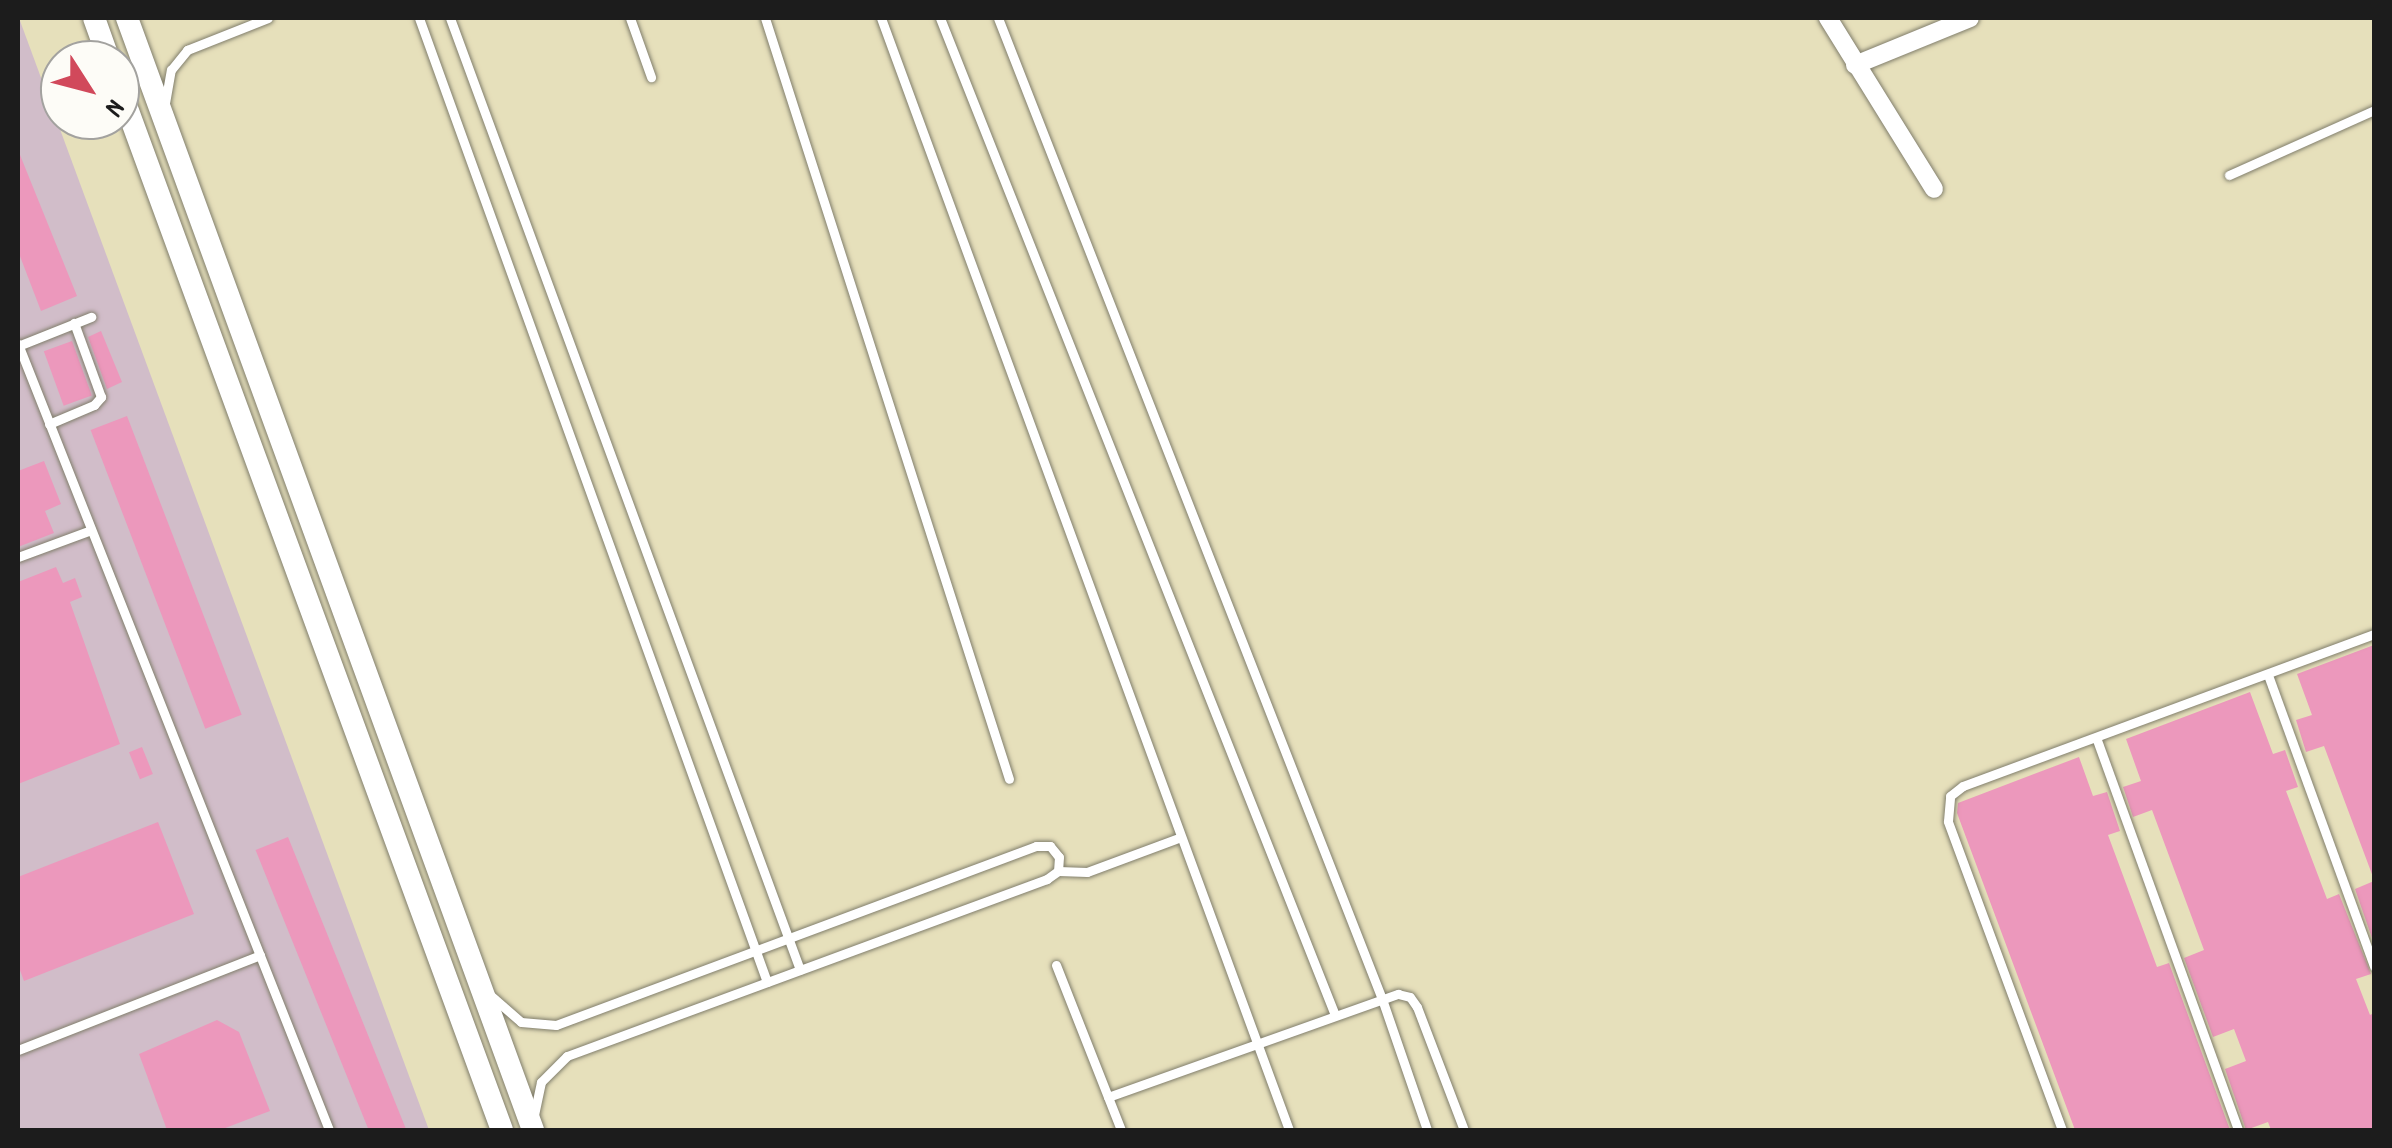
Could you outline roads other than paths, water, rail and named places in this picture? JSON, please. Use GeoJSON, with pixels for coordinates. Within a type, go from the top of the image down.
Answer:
{"type":"FeatureCollection","features":[{"type":"Feature","properties":{"kind":"street"},"geometry":{"type":"LineString","coordinates":[[127,18],[533,1129]]}},
{"type":"Feature","properties":{"kind":"street"},"geometry":{"type":"LineString","coordinates":[[1828,18],[1934,189]]}},
{"type":"Feature","properties":{"kind":"street"},"geometry":{"type":"LineString","coordinates":[[1855,65],[1970,18]]}},
{"type":"Feature","properties":{"kind":"street"},"geometry":{"type":"LineString","coordinates":[[139,140],[502,1130]]}},
{"type":"Feature","properties":{"kind":"street"},"geometry":{"type":"LineString","coordinates":[[489,1096],[488,1090],[499,1081],[519,1087]]}},
{"type":"Feature","properties":{"kind":"lane"},"geometry":{"type":"LineString","coordinates":[[163,116],[171,70],[186,50],[268,18]]}},
{"type":"Feature","properties":{"kind":"lane"},"geometry":{"type":"LineString","coordinates":[[419,18],[767,982]]}},
{"type":"Feature","properties":{"kind":"lane"},"geometry":{"type":"LineString","coordinates":[[450,18],[800,970]]}},
{"type":"Feature","properties":{"kind":"lane"},"geometry":{"type":"LineString","coordinates":[[630,18],[650,77]]}},
{"type":"Feature","properties":{"kind":"lane"},"geometry":{"type":"LineString","coordinates":[[765,18],[1009,779]]}},
{"type":"Feature","properties":{"kind":"lane"},"geometry":{"type":"LineString","coordinates":[[881,18],[1289,1130]]}},
{"type":"Feature","properties":{"kind":"lane"},"geometry":{"type":"LineString","coordinates":[[940,18],[1336,1016]]}},
{"type":"Feature","properties":{"kind":"lane"},"geometry":{"type":"LineString","coordinates":[[998,18],[1382,998],[1427,1130]]}},
{"type":"Feature","properties":{"kind":"lane"},"geometry":{"type":"LineString","coordinates":[[2229,175],[2374,110]]}},
{"type":"Feature","properties":{"kind":"lane"},"geometry":{"type":"LineString","coordinates":[[91,317],[18,345],[329,1130]]}},
{"type":"Feature","properties":{"kind":"lane"},"geometry":{"type":"LineString","coordinates":[[49,424],[94,405],[101,396],[74,324]]}},
{"type":"Feature","properties":{"kind":"lane"},"geometry":{"type":"LineString","coordinates":[[18,557],[92,530]]}},
{"type":"Feature","properties":{"kind":"lane"},"geometry":{"type":"LineString","coordinates":[[2062,1130],[1948,821],[1946,804],[1963,786],[2097,740],[2374,634]]}},
{"type":"Feature","properties":{"kind":"lane"},"geometry":{"type":"LineString","coordinates":[[2268,675],[2374,966]]}},
{"type":"Feature","properties":{"kind":"lane"},"geometry":{"type":"LineString","coordinates":[[2097,740],[2240,1128]]}},
{"type":"Feature","properties":{"kind":"lane"},"geometry":{"type":"LineString","coordinates":[[533,1129],[541,1082],[556,1062],[1047,880],[1058,871],[1088,872],[1182,837]]}},
{"type":"Feature","properties":{"kind":"lane"},"geometry":{"type":"LineString","coordinates":[[484,990],[521,1022],[544,1027],[1036,846],[1056,851],[1058,871]]}},
{"type":"Feature","properties":{"kind":"lane"},"geometry":{"type":"LineString","coordinates":[[18,1050],[260,955]]}},
{"type":"Feature","properties":{"kind":"lane"},"geometry":{"type":"LineString","coordinates":[[1056,965],[1121,1130]]}},
{"type":"Feature","properties":{"kind":"lane"},"geometry":{"type":"LineString","coordinates":[[1108,1097],[1398,994],[1414,1002],[1464,1130]]}}]}
